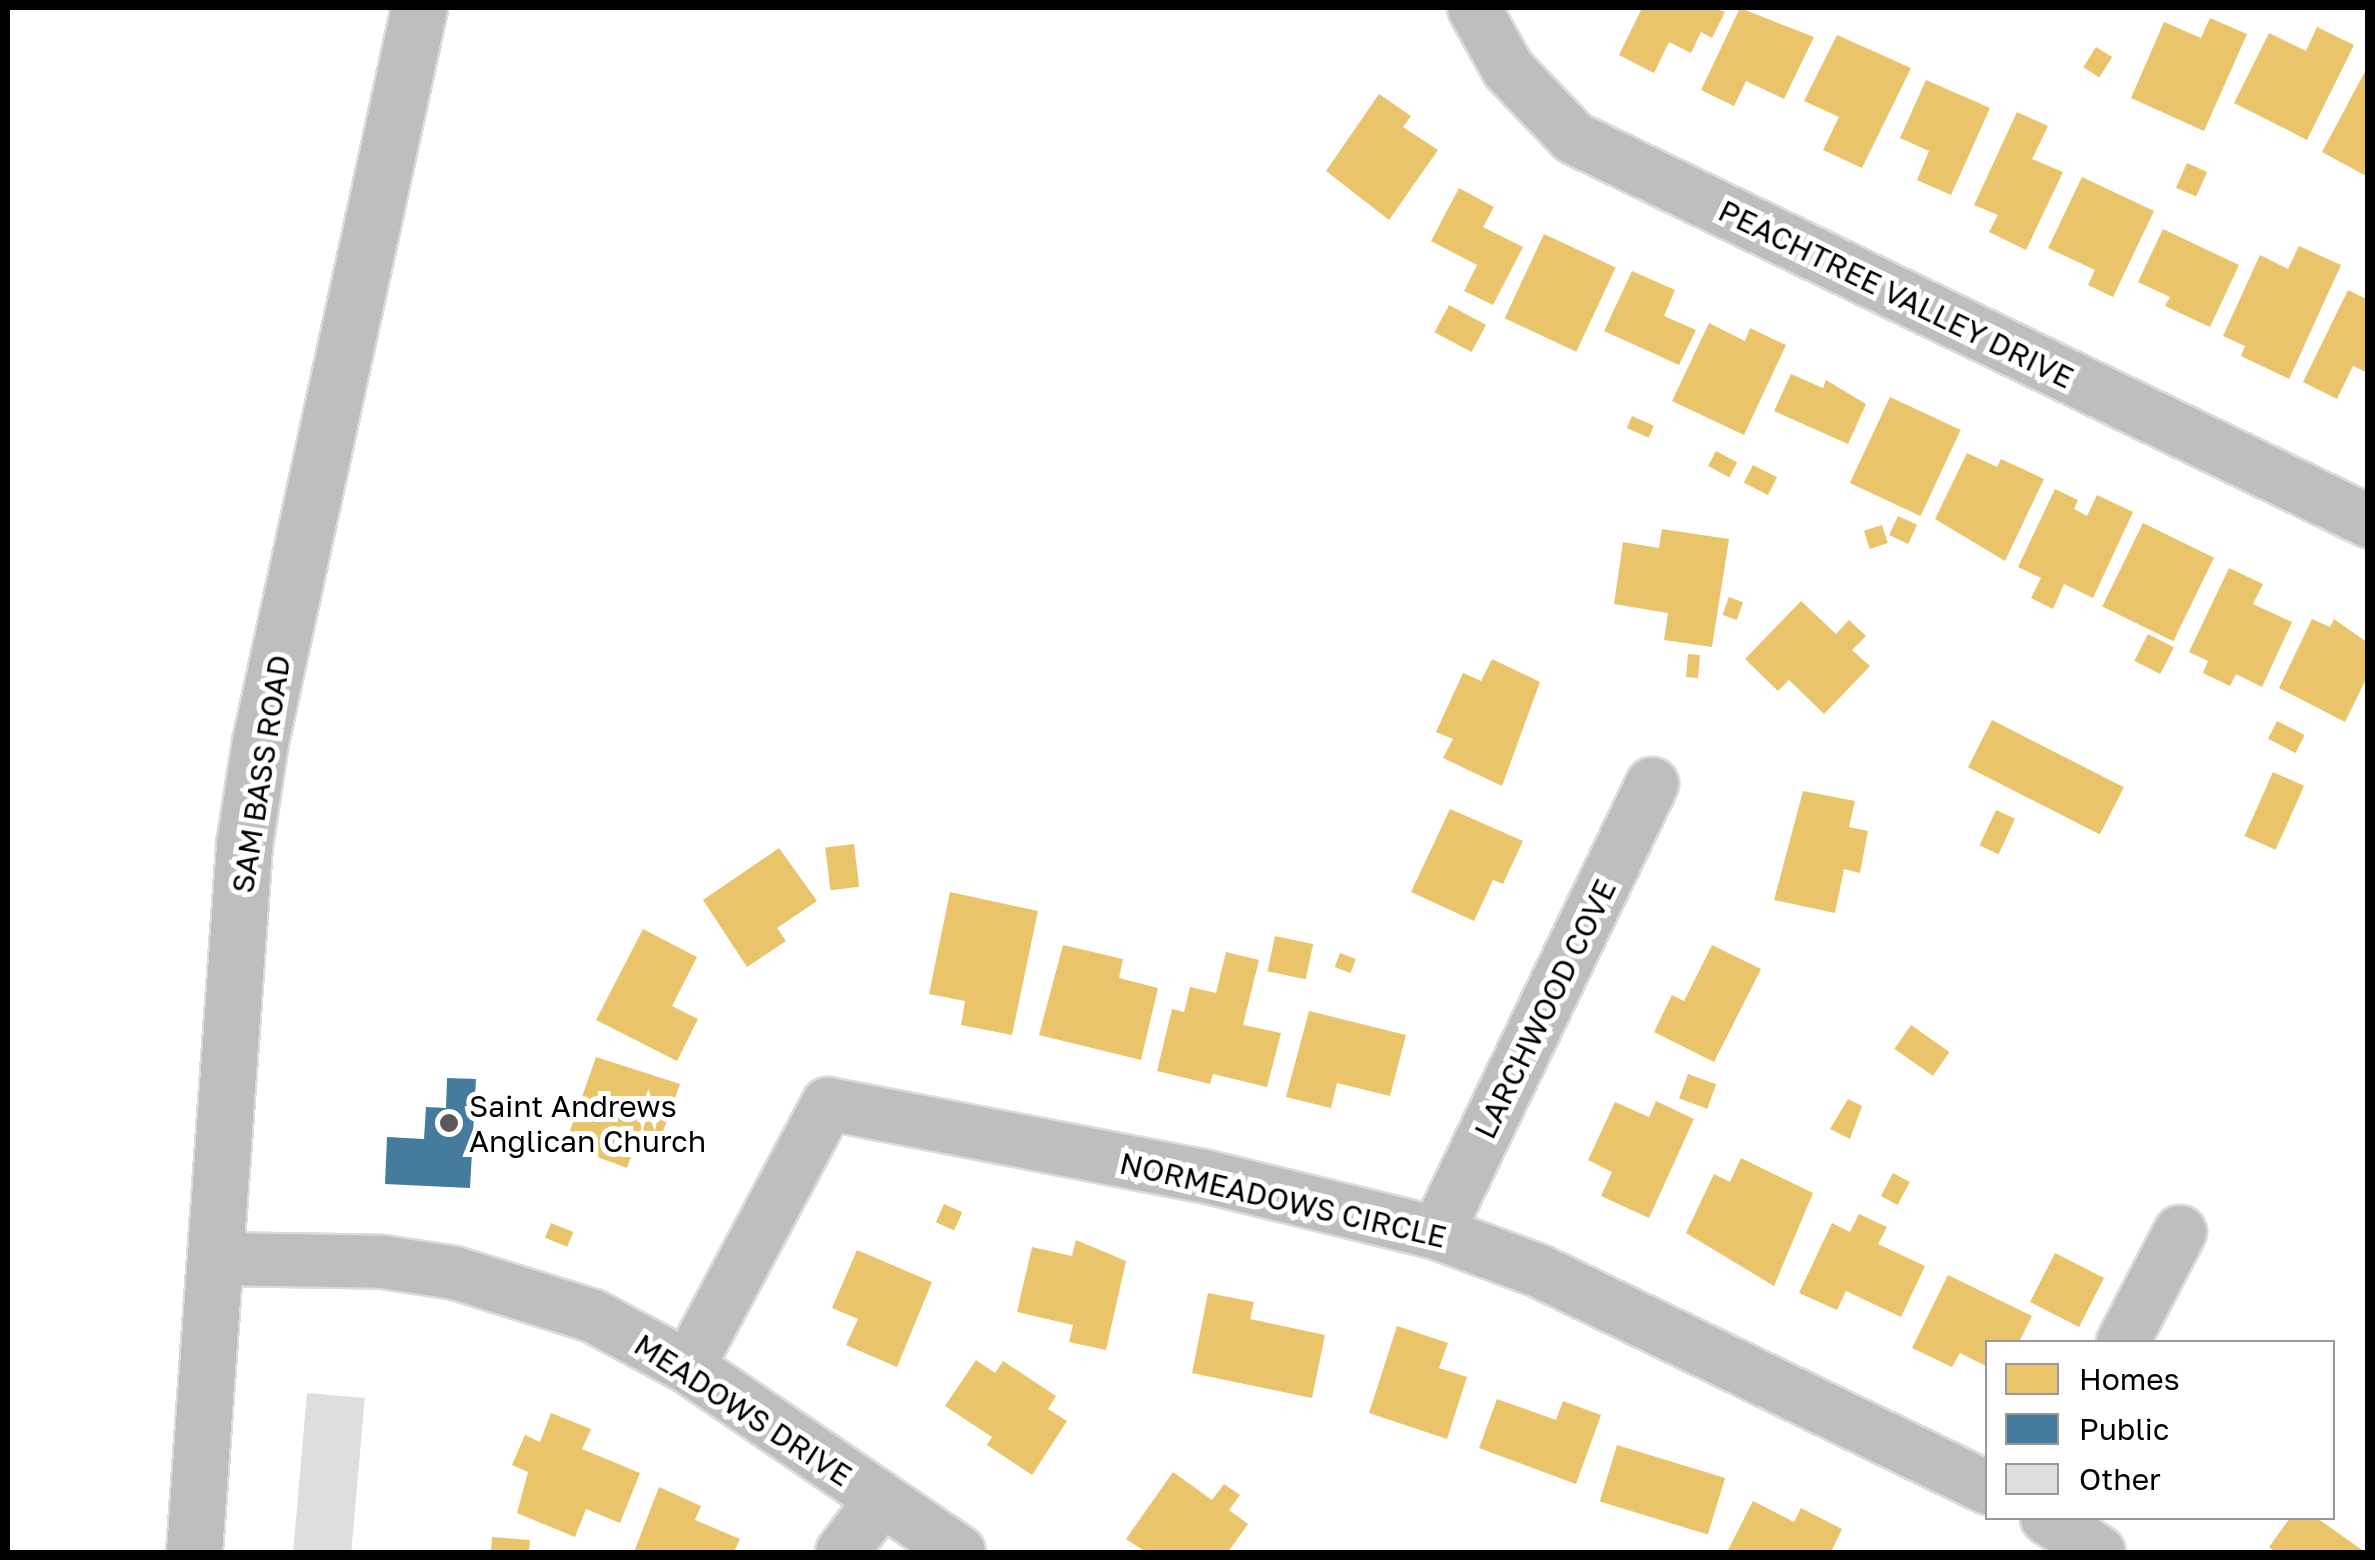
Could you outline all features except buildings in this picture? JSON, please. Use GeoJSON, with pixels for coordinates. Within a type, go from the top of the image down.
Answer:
{"type":"FeatureCollection","features":[{"type":"Feature","properties":{"kind":"main road","name":"SAM BASS ROAD"},"geometry":{"type":"LineString","coordinates":[[194,1552],[219,1258],[244,846],[260,742],[419,8]]}},
{"type":"Feature","properties":{"kind":"street","name":"PEACHTREE VALLEY DRIVE"},"geometry":{"type":"LineString","coordinates":[[1474,8],[1508,69],[1574,138],[2368,522]]}},
{"type":"Feature","properties":{"kind":"street","name":"LARCHWOOD COVE"},"geometry":{"type":"LineString","coordinates":[[1438,1234],[1652,784]]}},
{"type":"Feature","properties":{"kind":"street","name":"NORMEADOWS CIRCLE"},"geometry":{"type":"LineString","coordinates":[[688,1367],[828,1104],[1203,1176],[1438,1234],[1605,1302],[1985,1487]]}},
{"type":"Feature","properties":{"kind":"street"},"geometry":{"type":"LineString","coordinates":[[2123,1340],[2180,1232]]}},
{"type":"Feature","properties":{"kind":"street","name":"MEADOWS DRIVE"},"geometry":{"type":"LineString","coordinates":[[219,1258],[383,1262],[455,1273],[593,1316],[688,1367],[960,1552]]}},
{"type":"Feature","properties":{"kind":"street"},"geometry":{"type":"LineString","coordinates":[[842,1552],[881,1500]]}},
{"type":"Feature","properties":{"kind":"street"},"geometry":{"type":"LineString","coordinates":[[2050,1520],[2100,1552]]}},
{"type":"Feature","properties":{"kind":"place","name":"Saint Andrews Anglican Church"},"geometry":{"type":"Point","coordinates":[449,1123]}}]}
